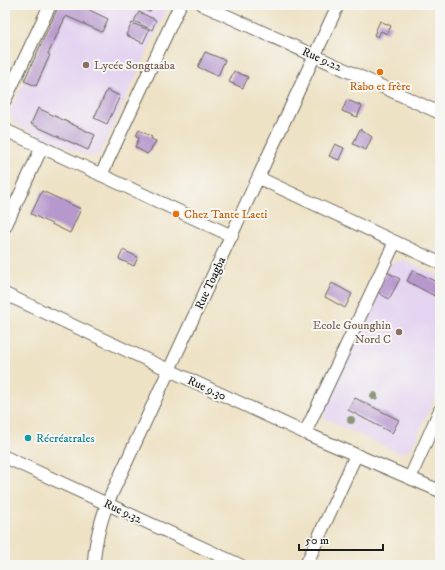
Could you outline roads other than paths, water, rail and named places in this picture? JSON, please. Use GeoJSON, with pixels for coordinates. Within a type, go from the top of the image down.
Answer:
{"type":"FeatureCollection","features":[{"type":"Feature","properties":{"kind":"street"},"geometry":{"type":"LineString","coordinates":[[5,100],[50,5]]}},
{"type":"Feature","properties":{"kind":"street"},"geometry":{"type":"LineString","coordinates":[[101,175],[180,5]]}},
{"type":"Feature","properties":{"kind":"street","name":"Rue 9.22"},"geometry":{"type":"LineString","coordinates":[[203,5],[440,113]]}},
{"type":"Feature","properties":{"kind":"street","name":"Rue Toagba"},"geometry":{"type":"LineString","coordinates":[[94,565],[94,555],[99,528],[107,504],[338,5]]}},
{"type":"Feature","properties":{"kind":"street"},"geometry":{"type":"LineString","coordinates":[[5,130],[232,236]]}},
{"type":"Feature","properties":{"kind":"street"},"geometry":{"type":"LineString","coordinates":[[5,227],[42,146]]}},
{"type":"Feature","properties":{"kind":"street"},"geometry":{"type":"LineString","coordinates":[[259,178],[440,263]]}},
{"type":"Feature","properties":{"kind":"street"},"geometry":{"type":"LineString","coordinates":[[305,433],[395,242]]}},
{"type":"Feature","properties":{"kind":"street","name":"Rue 9.30"},"geometry":{"type":"LineString","coordinates":[[5,294],[305,433],[410,478]]}},
{"type":"Feature","properties":{"kind":"street"},"geometry":{"type":"LineString","coordinates":[[440,410],[410,478],[440,491]]}},
{"type":"Feature","properties":{"kind":"street"},"geometry":{"type":"LineString","coordinates":[[306,565],[356,455]]}},
{"type":"Feature","properties":{"kind":"street","name":"Rue 9.32"},"geometry":{"type":"LineString","coordinates":[[5,458],[234,563]]}},
{"type":"Feature","properties":{"kind":"place","name":"Lycée Songtaaba"},"geometry":{"type":"Point","coordinates":[86,65]}},
{"type":"Feature","properties":{"kind":"place","name":"Rabo et frère"},"geometry":{"type":"Point","coordinates":[380,72]}},
{"type":"Feature","properties":{"kind":"place","name":"Chez Tante Laeti"},"geometry":{"type":"Point","coordinates":[176,214]}},
{"type":"Feature","properties":{"kind":"place","name":"Ecole Gounghin Nord C"},"geometry":{"type":"Point","coordinates":[399,332]}},
{"type":"Feature","properties":{"kind":"place","name":"Récréatrales"},"geometry":{"type":"Point","coordinates":[28,438]}}]}
